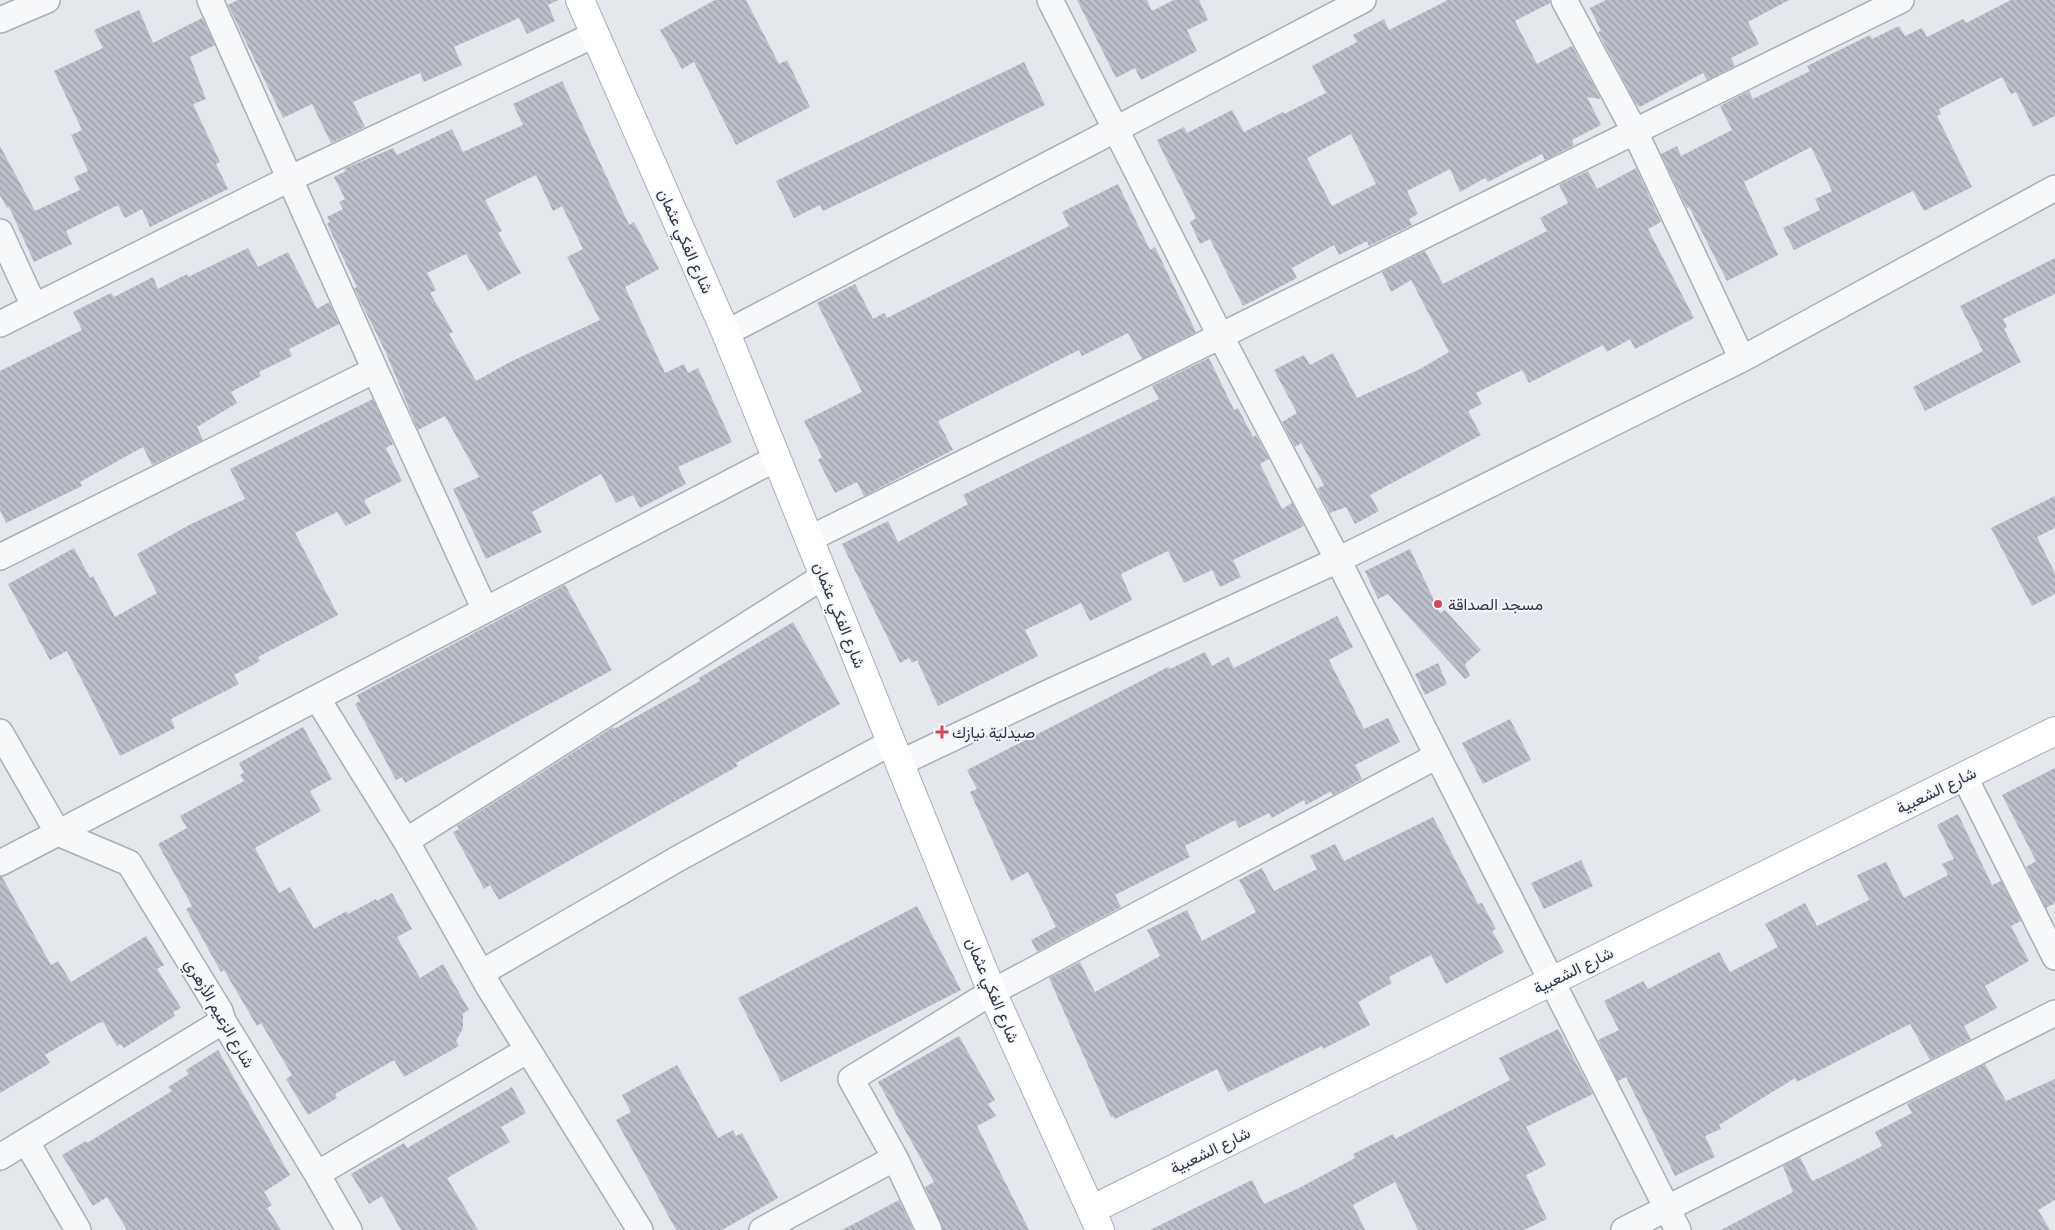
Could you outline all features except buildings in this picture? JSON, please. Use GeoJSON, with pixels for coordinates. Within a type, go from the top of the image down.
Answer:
{"type":"FeatureCollection","features":[{"type":"Feature","properties":{"kind":"street"},"geometry":{"type":"LineString","coordinates":[[0,20],[47,0]]}},
{"type":"Feature","properties":{"kind":"street"},"geometry":{"type":"LineString","coordinates":[[210,0],[374,370],[485,610]]}},
{"type":"Feature","properties":{"kind":"street","name":"شارع الفكي عثمان"},"geometry":{"type":"LineString","coordinates":[[580,0],[726,333],[992,992],[1095,1220]]}},
{"type":"Feature","properties":{"kind":"street"},"geometry":{"type":"LineString","coordinates":[[1050,0],[1114,130],[1338,560],[1673,1220]]}},
{"type":"Feature","properties":{"kind":"street"},"geometry":{"type":"LineString","coordinates":[[726,333],[1363,0]]}},
{"type":"Feature","properties":{"kind":"street"},"geometry":{"type":"LineString","coordinates":[[1564,0],[1636,132],[1742,359]]}},
{"type":"Feature","properties":{"kind":"street"},"geometry":{"type":"LineString","coordinates":[[809,538],[1221,337],[1902,0]]}},
{"type":"Feature","properties":{"kind":"street"},"geometry":{"type":"LineString","coordinates":[[0,324],[290,179],[596,34]]}},
{"type":"Feature","properties":{"kind":"street"},"geometry":{"type":"LineString","coordinates":[[481,973],[679,858],[896,753],[1052,691],[1338,560],[1742,359],[2055,188]]}},
{"type":"Feature","properties":{"kind":"street"},"geometry":{"type":"LineString","coordinates":[[0,232],[34,306]]}},
{"type":"Feature","properties":{"kind":"street"},"geometry":{"type":"LineString","coordinates":[[0,557],[374,370]]}},
{"type":"Feature","properties":{"kind":"street"},"geometry":{"type":"LineString","coordinates":[[0,863],[777,458]]}},
{"type":"Feature","properties":{"kind":"street"},"geometry":{"type":"LineString","coordinates":[[406,841],[824,576]]}},
{"type":"Feature","properties":{"kind":"street"},"geometry":{"type":"LineString","coordinates":[[316,698],[406,841],[481,973],[640,1230]]}},
{"type":"Feature","properties":{"kind":"street","name":"شارع الشعبية"},"geometry":{"type":"LineString","coordinates":[[1095,1220],[1551,981],[2055,731]]}},
{"type":"Feature","properties":{"kind":"street"},"geometry":{"type":"LineString","coordinates":[[0,732],[58,833]]}},
{"type":"Feature","properties":{"kind":"street"},"geometry":{"type":"LineString","coordinates":[[928,1230],[895,1158],[851,1079],[992,992],[1437,756]]}},
{"type":"Feature","properties":{"kind":"street"},"geometry":{"type":"LineString","coordinates":[[1964,776],[2055,957]]}},
{"type":"Feature","properties":{"kind":"street","name":"شارع الزعيم الأزهري"},"geometry":{"type":"LineString","coordinates":[[58,833],[129,863],[220,1011],[223,1021],[317,1174],[349,1230]]}},
{"type":"Feature","properties":{"kind":"street"},"geometry":{"type":"LineString","coordinates":[[1624,1230],[1673,1220],[2055,1013]]}},
{"type":"Feature","properties":{"kind":"street"},"geometry":{"type":"LineString","coordinates":[[0,1157],[223,1021]]}},
{"type":"Feature","properties":{"kind":"street"},"geometry":{"type":"LineString","coordinates":[[317,1174],[528,1050]]}},
{"type":"Feature","properties":{"kind":"street"},"geometry":{"type":"LineString","coordinates":[[26,1141],[78,1230]]}},
{"type":"Feature","properties":{"kind":"street"},"geometry":{"type":"LineString","coordinates":[[762,1230],[895,1158]]}},
{"type":"Feature","properties":{"kind":"place","name":"مسجد الصداقة"},"geometry":{"type":"Point","coordinates":[1438,604]}},
{"type":"Feature","properties":{"kind":"place","name":"صيدلية نيازك"},"geometry":{"type":"Point","coordinates":[942,732]}}]}
